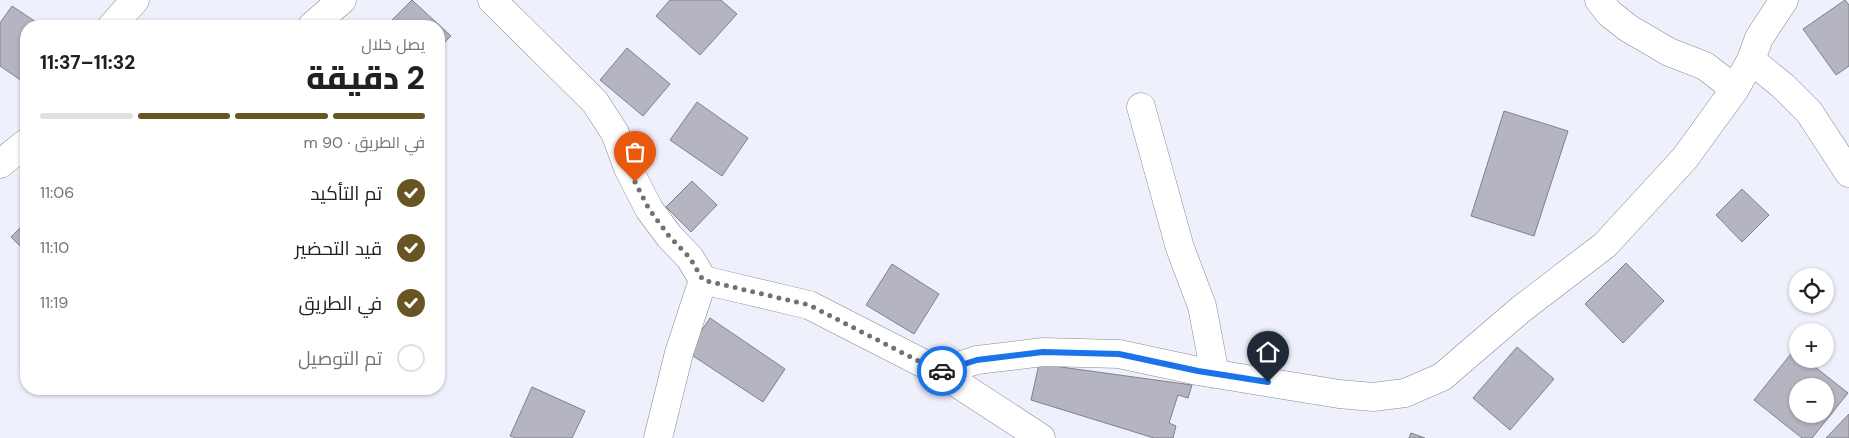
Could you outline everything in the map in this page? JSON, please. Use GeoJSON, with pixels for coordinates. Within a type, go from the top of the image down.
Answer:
{"type":"FeatureCollection","features":[{"type":"Feature","properties":{"kind":"street"},"geometry":{"type":"LineString","coordinates":[[117,20],[135,0]]}},
{"type":"Feature","properties":{"kind":"street"},"geometry":{"type":"LineString","coordinates":[[319,20],[342,0]]}},
{"type":"Feature","properties":{"kind":"street"},"geometry":{"type":"LineString","coordinates":[[492,0],[595,102],[615,133],[628,168],[649,209],[669,236],[690,258],[703,280],[809,305],[940,372],[1041,438]]}},
{"type":"Feature","properties":{"kind":"street"},"geometry":{"type":"LineString","coordinates":[[1599,0],[1609,13],[1628,28],[1669,52],[1705,66],[1735,89]]}},
{"type":"Feature","properties":{"kind":"street"},"geometry":{"type":"LineString","coordinates":[[940,372],[977,360],[1043,352],[1119,354],[1214,374],[1373,397],[1405,394],[1442,377],[1520,310],[1606,245],[1685,158],[1735,89],[1759,38],[1784,0]]}},
{"type":"Feature","properties":{"kind":"street"},"geometry":{"type":"LineString","coordinates":[[1750,60],[1783,86],[1809,112],[1849,173]]}},
{"type":"Feature","properties":{"kind":"street"},"geometry":{"type":"LineString","coordinates":[[1141,107],[1180,248],[1202,306],[1214,374]]}},
{"type":"Feature","properties":{"kind":"street"},"geometry":{"type":"LineString","coordinates":[[0,164],[20,148]]}},
{"type":"Feature","properties":{"kind":"street"},"geometry":{"type":"LineString","coordinates":[[658,438],[679,353],[703,280]]}},
{"type":"Feature","properties":{"kind":"building"},"geometry":{"type":"Polygon","coordinates":[[[412,0],[434,20],[392,20],[412,0]]]}},
{"type":"Feature","properties":{"kind":"building"},"geometry":{"type":"Polygon","coordinates":[[[670,0],[721,0],[737,14],[700,55],[656,16],[670,0]]]}},
{"type":"Feature","properties":{"kind":"building"},"geometry":{"type":"Polygon","coordinates":[[[1845,0],[1849,5],[1849,66],[1836,75],[1803,29],[1845,0]]]}},
{"type":"Feature","properties":{"kind":"building"},"geometry":{"type":"Polygon","coordinates":[[[12,6],[33,20],[20,20],[20,80],[0,66],[0,23],[12,6]]]}},
{"type":"Feature","properties":{"kind":"building"},"geometry":{"type":"Polygon","coordinates":[[[445,30],[451,36],[445,42],[445,30]]]}},
{"type":"Feature","properties":{"kind":"building"},"geometry":{"type":"Polygon","coordinates":[[[627,48],[670,84],[643,116],[600,80],[627,48]]]}},
{"type":"Feature","properties":{"kind":"building"},"geometry":{"type":"Polygon","coordinates":[[[697,102],[748,138],[722,176],[670,140],[697,102]]]}},
{"type":"Feature","properties":{"kind":"building"},"geometry":{"type":"Polygon","coordinates":[[[1504,111],[1568,131],[1534,236],[1471,216],[1504,111]]]}},
{"type":"Feature","properties":{"kind":"building"},"geometry":{"type":"Polygon","coordinates":[[[692,181],[717,205],[691,232],[666,207],[692,181]]]}},
{"type":"Feature","properties":{"kind":"building"},"geometry":{"type":"Polygon","coordinates":[[[1742,189],[1769,215],[1742,242],[1716,215],[1742,189]]]}},
{"type":"Feature","properties":{"kind":"building"},"geometry":{"type":"Polygon","coordinates":[[[20,228],[20,246],[11,237],[20,228]]]}},
{"type":"Feature","properties":{"kind":"building"},"geometry":{"type":"Polygon","coordinates":[[[1626,263],[1664,301],[1623,343],[1585,304],[1626,263]]]}},
{"type":"Feature","properties":{"kind":"building"},"geometry":{"type":"Polygon","coordinates":[[[892,264],[939,294],[914,334],[866,305],[892,264]]]}},
{"type":"Feature","properties":{"kind":"building"},"geometry":{"type":"Polygon","coordinates":[[[710,318],[785,369],[763,402],[687,352],[710,318]]]}},
{"type":"Feature","properties":{"kind":"building"},"geometry":{"type":"Polygon","coordinates":[[[1517,347],[1554,379],[1510,430],[1473,398],[1517,347]]]}},
{"type":"Feature","properties":{"kind":"building"},"geometry":{"type":"Polygon","coordinates":[[[1789,356],[1789,368],[1816,368],[1829,378],[1789,378],[1789,423],[1824,423],[1812,438],[1802,438],[1754,400],[1789,356]]]}},
{"type":"Feature","properties":{"kind":"building"},"geometry":{"type":"Polygon","coordinates":[[[1039,364],[1192,385],[1188,398],[1178,395],[1169,423],[1176,426],[1173,438],[1154,438],[1031,400],[1039,364]]]}},
{"type":"Feature","properties":{"kind":"building"},"geometry":{"type":"Polygon","coordinates":[[[1834,382],[1848,393],[1834,410],[1834,382]]]}},
{"type":"Feature","properties":{"kind":"building"},"geometry":{"type":"Polygon","coordinates":[[[532,387],[585,411],[572,438],[516,438],[510,436],[532,387]]]}},
{"type":"Feature","properties":{"kind":"building"},"geometry":{"type":"Polygon","coordinates":[[[1849,414],[1849,438],[1826,438],[1849,414]]]}},
{"type":"Feature","properties":{"kind":"building"},"geometry":{"type":"Polygon","coordinates":[[[1411,433],[1425,438],[1409,438],[1411,433]]]}},
{"type":"Feature","properties":{"kind":"way so far"},"geometry":{"type":"LineString","coordinates":[[635,182],[649,209],[669,236],[690,258],[703,280],[809,305],[940,372],[942,371]]}},
{"type":"Feature","properties":{"kind":"route"},"geometry":{"type":"LineString","coordinates":[[942,371],[977,360],[1043,352],[1119,354],[1198,371],[1268,382]]}}]}
